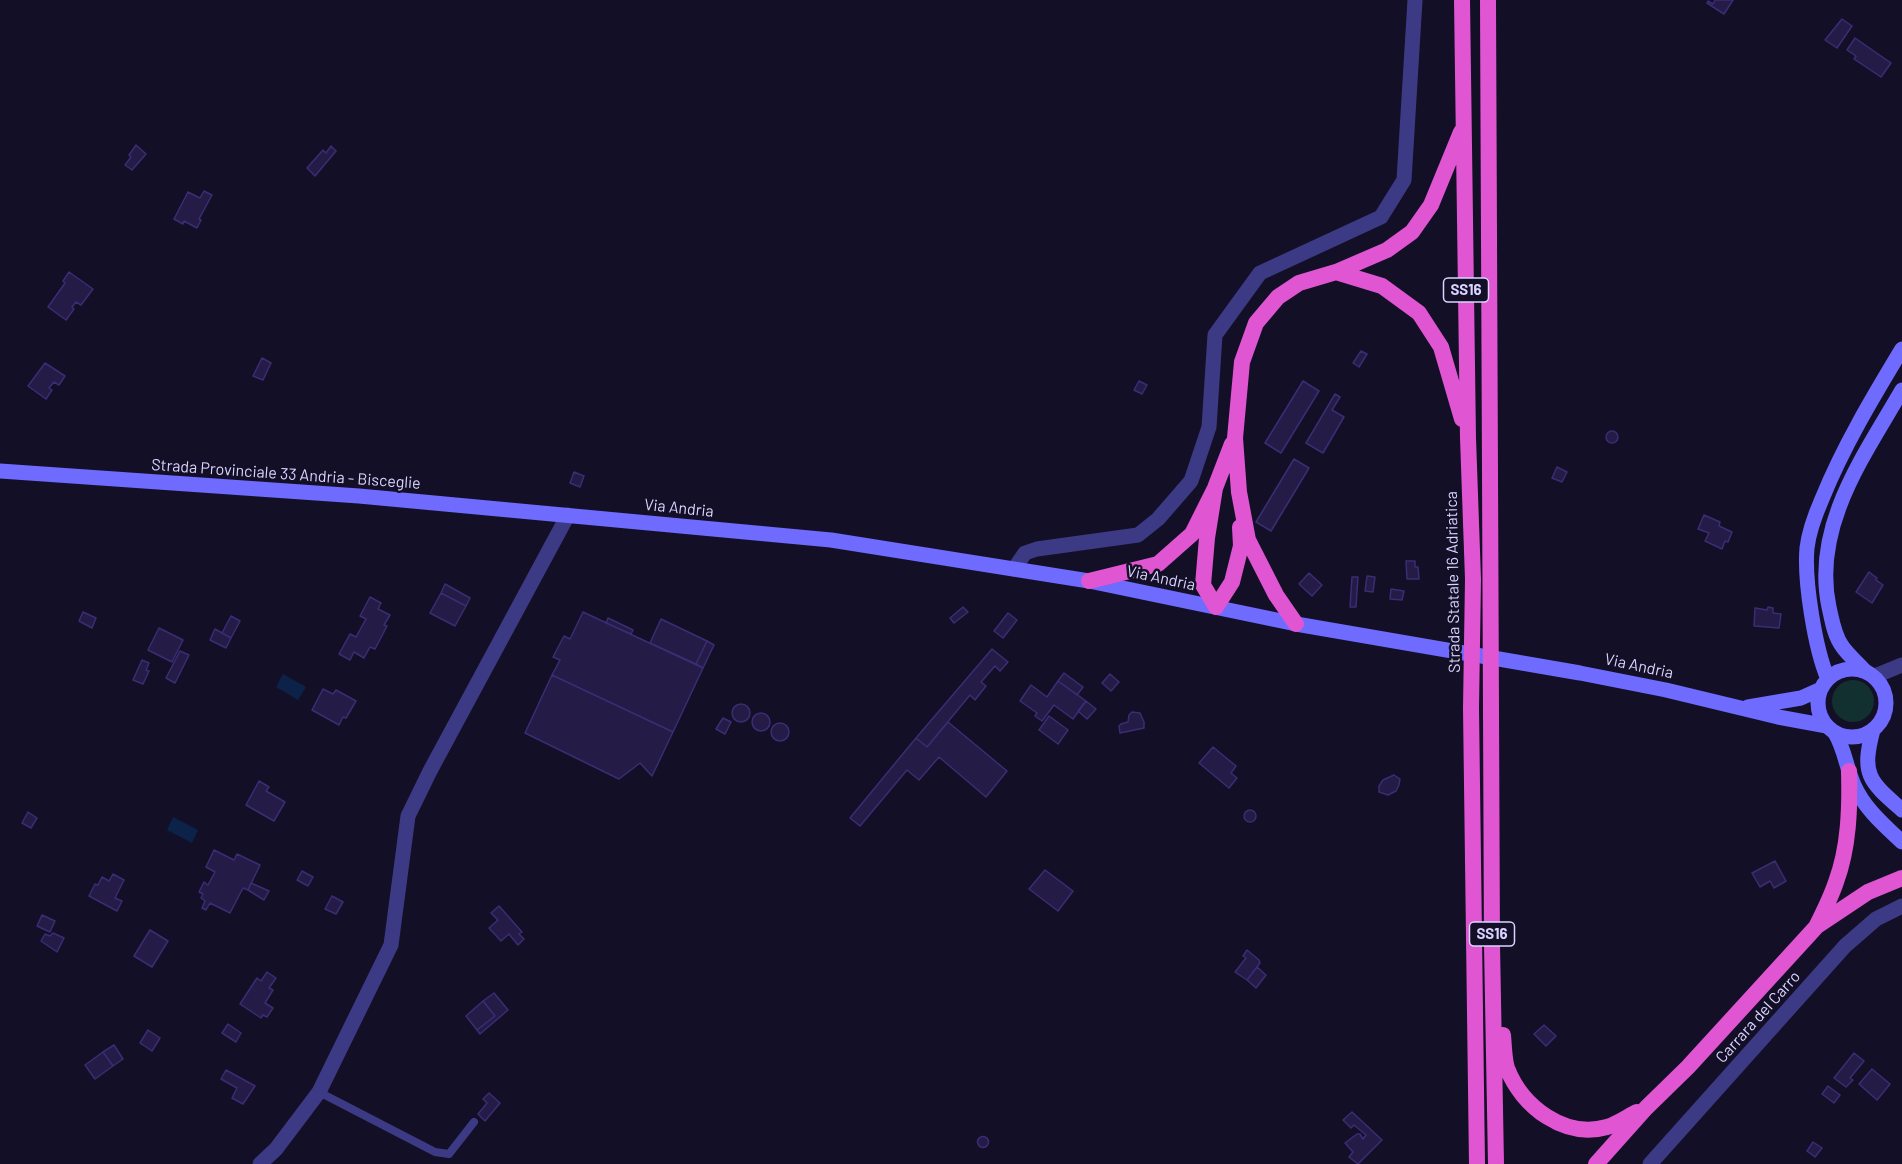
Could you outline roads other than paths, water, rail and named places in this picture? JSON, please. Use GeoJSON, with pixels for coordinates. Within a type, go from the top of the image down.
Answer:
{"type":"FeatureCollection","features":[{"type":"Feature","properties":{"kind":"highway","name":"Strada Statale 16 Adriatica"},"geometry":{"type":"LineString","coordinates":[[1462,0],[1468,438],[1473,579],[1472,708],[1477,1164]]}},
{"type":"Feature","properties":{"kind":"highway","name":"SS16"},"geometry":{"type":"LineString","coordinates":[[1488,0],[1492,945],[1496,1164]]}},
{"type":"Feature","properties":{"kind":"highway","name":"SS16"},"geometry":{"type":"LineString","coordinates":[[1215,488],[1207,538],[1203,585],[1216,607],[1232,582],[1241,546],[1235,438],[1242,362],[1256,323],[1278,297],[1299,283],[1336,272],[1387,250],[1412,232],[1431,205],[1464,125]]}},
{"type":"Feature","properties":{"kind":"highway","name":"SS16"},"geometry":{"type":"LineString","coordinates":[[1336,272],[1382,286],[1419,313],[1441,348],[1468,438]]}},
{"type":"Feature","properties":{"kind":"highway","name":"SS16"},"geometry":{"type":"LineString","coordinates":[[1089,581],[1158,564],[1192,534],[1215,488],[1235,438]]}},
{"type":"Feature","properties":{"kind":"highway","name":"SS16"},"geometry":{"type":"LineString","coordinates":[[1239,492],[1248,540],[1276,595],[1296,624]]}},
{"type":"Feature","properties":{"kind":"highway","name":"SS16"},"geometry":{"type":"LineString","coordinates":[[1817,926],[1837,880],[1848,830],[1849,771]]}},
{"type":"Feature","properties":{"kind":"highway","name":"SS16"},"geometry":{"type":"LineString","coordinates":[[1596,1164],[1817,926],[1868,892],[1902,878]]}},
{"type":"Feature","properties":{"kind":"highway","name":"SS16"},"geometry":{"type":"LineString","coordinates":[[1492,945],[1507,1067],[1527,1102],[1554,1121],[1583,1130],[1608,1127],[1646,1108]]}},
{"type":"Feature","properties":{"kind":"main road"},"geometry":{"type":"LineString","coordinates":[[1902,349],[1840,458],[1812,522],[1807,547],[1810,599],[1824,684],[1818,708],[1842,744],[1854,784],[1868,808],[1902,842]]}},
{"type":"Feature","properties":{"kind":"main road"},"geometry":{"type":"LineString","coordinates":[[1902,390],[1842,497],[1826,551],[1828,601],[1835,632],[1842,646],[1881,684],[1886,693],[1885,714],[1881,723],[1873,730],[1867,760],[1869,777],[1879,790],[1902,810]]}},
{"type":"Feature","properties":{"kind":"main road","name":"Strada Provinciale 33 Andria - Bisceglie"},"geometry":{"type":"LineString","coordinates":[[0,471],[358,496],[568,515]]}},
{"type":"Feature","properties":{"kind":"main road","name":"Via Andria"},"geometry":{"type":"LineString","coordinates":[[568,515],[831,540],[1014,568],[1089,581],[1296,624],[1666,690],[1831,729],[1844,736],[1864,735],[1873,730]]}},
{"type":"Feature","properties":{"kind":"main road","name":"Via Andria"},"geometry":{"type":"LineString","coordinates":[[1742,708],[1801,698],[1844,669],[1854,668],[1869,673]]}},
{"type":"Feature","properties":{"kind":"street"},"geometry":{"type":"LineString","coordinates":[[1014,568],[1025,553],[1037,549],[1138,535],[1158,519],[1191,481],[1209,427],[1215,335],[1260,273],[1381,218],[1404,180],[1415,0]]}},
{"type":"Feature","properties":{"kind":"street"},"geometry":{"type":"LineString","coordinates":[[260,1164],[276,1149],[319,1092],[391,945],[408,816],[568,515]]}},
{"type":"Feature","properties":{"kind":"street"},"geometry":{"type":"LineString","coordinates":[[1869,673],[1902,665]]}},
{"type":"Feature","properties":{"kind":"street","name":"Carrara del Carro"},"geometry":{"type":"LineString","coordinates":[[1650,1164],[1845,946],[1876,920],[1902,906]]}},
{"type":"Feature","properties":{"kind":"lane"},"geometry":{"type":"LineString","coordinates":[[319,1092],[435,1152],[449,1154],[474,1122]]}},
{"type":"Feature","properties":{"kind":"water"},"geometry":{"type":"Polygon","coordinates":[[[283,674],[306,687],[298,700],[276,687],[283,674]]]}},
{"type":"Feature","properties":{"kind":"water"},"geometry":{"type":"Polygon","coordinates":[[[173,817],[198,830],[192,843],[167,830],[173,817]]]}}]}
